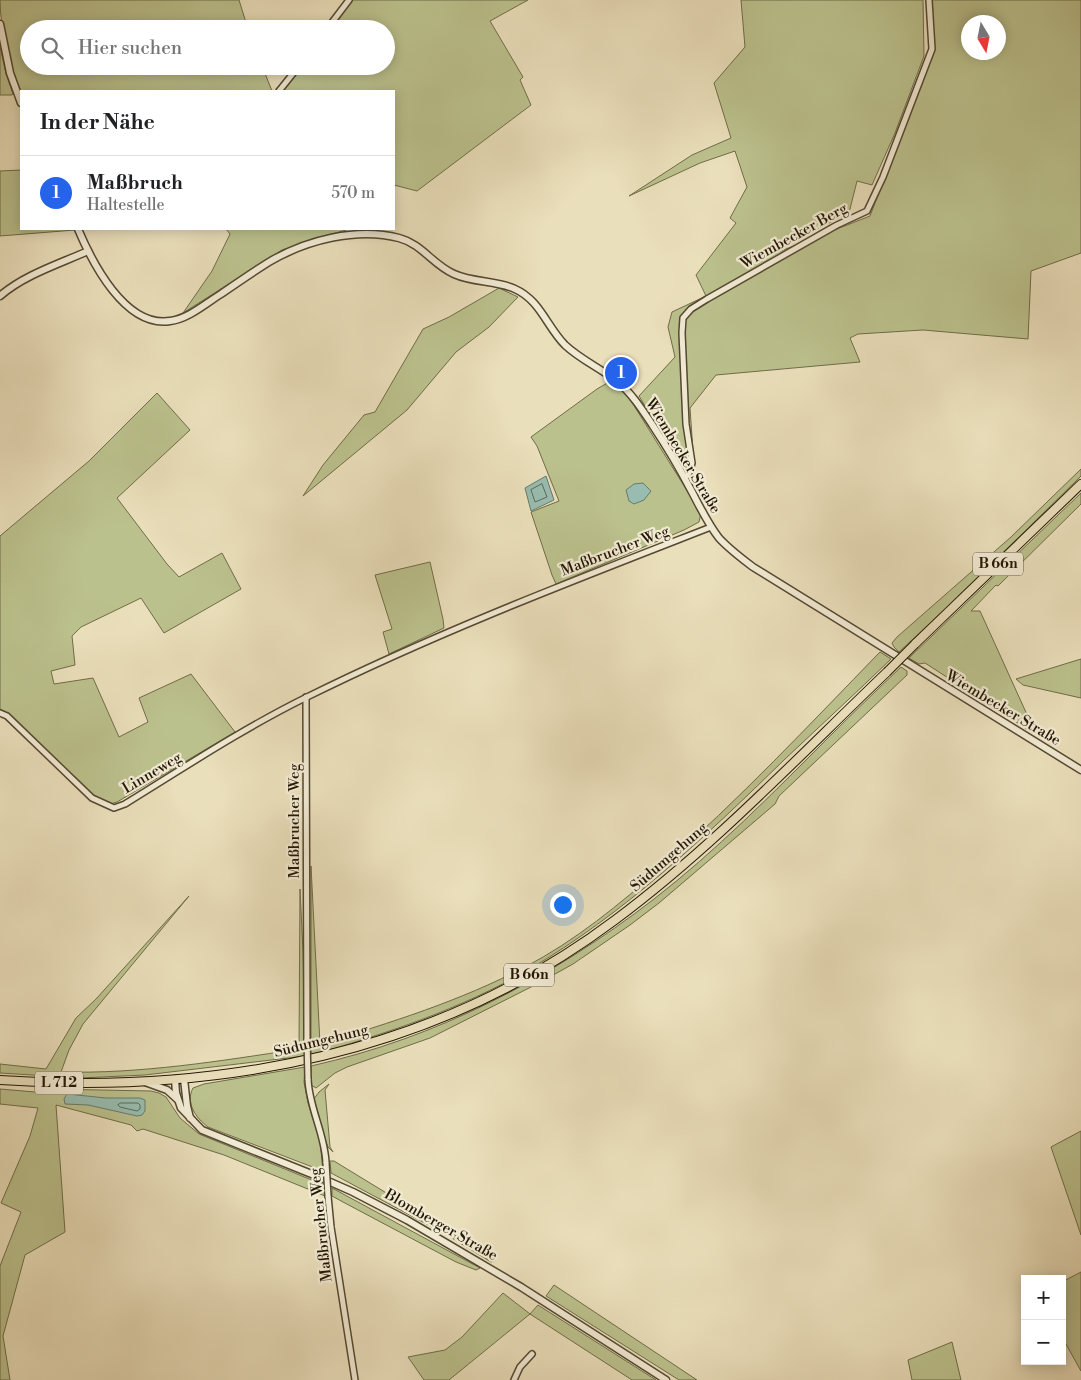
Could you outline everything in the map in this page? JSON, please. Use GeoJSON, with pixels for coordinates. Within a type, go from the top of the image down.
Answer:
{"type":"FeatureCollection","features":[{"type":"Feature","properties":{"kind":"main road","name":"Südumgehung"},"geometry":{"type":"LineString","coordinates":[[175,1079],[273,1067],[354,1049],[415,1028],[459,1011],[530,975],[613,922],[661,885],[720,831],[1081,484]]}},
{"type":"Feature","properties":{"kind":"main road","name":"L 712"},"geometry":{"type":"LineString","coordinates":[[0,1080],[88,1084],[175,1079]]}},
{"type":"Feature","properties":{"kind":"street"},"geometry":{"type":"LineString","coordinates":[[334,20],[349,0]]}},
{"type":"Feature","properties":{"kind":"street","name":"Wiembecker Berg"},"geometry":{"type":"LineString","coordinates":[[684,478],[689,473],[692,464],[686,424],[683,318],[691,309],[707,299],[837,225],[867,211],[883,177],[932,49],[929,0]]}},
{"type":"Feature","properties":{"kind":"street"},"geometry":{"type":"LineString","coordinates":[[0,24],[10,73],[20,100]]}},
{"type":"Feature","properties":{"kind":"street"},"geometry":{"type":"LineString","coordinates":[[280,90],[292,75]]}},
{"type":"Feature","properties":{"kind":"street","name":"Wiembecker Straße"},"geometry":{"type":"LineString","coordinates":[[78,230],[105,282],[127,305],[152,320],[171,321],[188,315],[279,257],[311,244],[354,231],[400,238],[419,247],[436,263],[454,274],[505,285],[525,294],[541,311],[564,344],[610,376],[629,393],[654,428],[711,527],[727,546],[753,567],[1081,770]]}},
{"type":"Feature","properties":{"kind":"street"},"geometry":{"type":"LineString","coordinates":[[0,296],[8,289],[88,251]]}},
{"type":"Feature","properties":{"kind":"street","name":"Maßbrucher Weg"},"geometry":{"type":"LineString","coordinates":[[355,1380],[331,1226],[324,1143],[309,1095],[307,1040],[306,698],[450,631],[711,527]]}},
{"type":"Feature","properties":{"kind":"street","name":"Linneweg"},"geometry":{"type":"LineString","coordinates":[[0,713],[7,716],[92,798],[114,808],[125,804],[242,733],[306,698]]}},
{"type":"Feature","properties":{"kind":"street","name":"Blomberger Straße"},"geometry":{"type":"LineString","coordinates":[[175,1079],[178,1100],[183,1112],[196,1126],[211,1135],[353,1192],[407,1220],[521,1287],[666,1380]]}},
{"type":"Feature","properties":{"kind":"street"},"geometry":{"type":"LineString","coordinates":[[184,1079],[187,1106],[191,1119]]}},
{"type":"Feature","properties":{"kind":"street"},"geometry":{"type":"LineString","coordinates":[[144,1082],[164,1088],[178,1100]]}},
{"type":"Feature","properties":{"kind":"street"},"geometry":{"type":"LineString","coordinates":[[514,1380],[520,1367],[532,1354]]}},
{"type":"Feature","properties":{"kind":"green space"},"geometry":{"type":"Polygon","coordinates":[[[0,0],[239,0],[245,20],[20,20],[20,75],[266,75],[272,90],[20,90],[6,46],[0,0]]]}},
{"type":"Feature","properties":{"kind":"green space"},"geometry":{"type":"Polygon","coordinates":[[[350,0],[528,0],[490,21],[523,77],[520,80],[531,105],[417,191],[395,185],[395,90],[282,90],[293,75],[395,75],[395,20],[336,20],[350,0]]]}},
{"type":"Feature","properties":{"kind":"green space"},"geometry":{"type":"Polygon","coordinates":[[[741,0],[923,0],[924,56],[895,133],[872,185],[857,181],[849,213],[768,253],[768,256],[870,216],[934,50],[931,0],[1081,0],[1081,253],[1031,271],[1028,339],[923,330],[858,334],[850,338],[860,362],[716,375],[690,408],[694,466],[688,471],[678,460],[639,396],[675,357],[668,327],[672,312],[706,296],[696,275],[736,223],[730,218],[747,187],[735,151],[700,163],[629,196],[692,155],[731,138],[714,83],[745,47],[741,0]]]}},
{"type":"Feature","properties":{"kind":"green space"},"geometry":{"type":"Polygon","coordinates":[[[0,47],[13,94],[12,95],[0,95],[0,47]]]}},
{"type":"Feature","properties":{"kind":"green space"},"geometry":{"type":"Polygon","coordinates":[[[20,170],[20,230],[75,230],[0,236],[0,171],[20,170]]]}},
{"type":"Feature","properties":{"kind":"green space"},"geometry":{"type":"Polygon","coordinates":[[[227,230],[346,230],[282,250],[183,313],[212,271],[230,234],[227,230]]]}},
{"type":"Feature","properties":{"kind":"green space"},"geometry":{"type":"Polygon","coordinates":[[[499,288],[518,297],[489,327],[456,352],[407,410],[303,496],[323,465],[364,415],[375,412],[423,329],[449,317],[499,288]]]}},
{"type":"Feature","properties":{"kind":"green space"},"geometry":{"type":"Polygon","coordinates":[[[609,382],[620,388],[633,404],[701,513],[699,522],[556,584],[531,512],[559,501],[537,446],[531,437],[609,382]]]}},
{"type":"Feature","properties":{"kind":"green space"},"geometry":{"type":"Polygon","coordinates":[[[157,393],[190,430],[117,498],[179,577],[222,553],[241,589],[164,633],[141,598],[81,627],[72,636],[75,665],[51,671],[54,684],[93,678],[119,737],[148,722],[139,698],[191,674],[235,732],[117,802],[110,804],[85,789],[18,722],[0,709],[0,536],[89,461],[157,393]]]}},
{"type":"Feature","properties":{"kind":"green space"},"geometry":{"type":"Polygon","coordinates":[[[1081,469],[1081,476],[959,596],[899,652],[894,647],[892,643],[897,637],[1011,537],[1081,469]]]}},
{"type":"Feature","properties":{"kind":"green space"},"geometry":{"type":"Polygon","coordinates":[[[1081,493],[1081,504],[971,611],[980,611],[1034,730],[1033,733],[925,663],[919,664],[909,658],[1081,493]]]}},
{"type":"Feature","properties":{"kind":"green space"},"geometry":{"type":"Polygon","coordinates":[[[430,562],[444,628],[389,654],[383,632],[392,629],[375,575],[430,562]]]}},
{"type":"Feature","properties":{"kind":"green space"},"geometry":{"type":"Polygon","coordinates":[[[880,652],[891,659],[694,846],[597,924],[528,970],[476,997],[395,1029],[311,1055],[311,866],[320,1044],[450,1001],[525,967],[562,946],[613,908],[691,842],[773,762],[880,652]]]}},
{"type":"Feature","properties":{"kind":"green space"},"geometry":{"type":"Polygon","coordinates":[[[1081,659],[1081,698],[1023,685],[1016,679],[1081,659]]]}},
{"type":"Feature","properties":{"kind":"green space"},"geometry":{"type":"Polygon","coordinates":[[[901,667],[907,671],[907,675],[779,796],[775,804],[659,903],[630,925],[573,964],[430,1038],[347,1067],[335,1073],[316,1088],[311,1085],[311,1066],[358,1054],[448,1022],[492,1002],[534,979],[615,928],[677,881],[722,842],[901,667]]]}},
{"type":"Feature","properties":{"kind":"green space"},"geometry":{"type":"Polygon","coordinates":[[[300,889],[305,1056],[145,1075],[80,1078],[0,1073],[0,1064],[46,1069],[76,1018],[96,999],[189,896],[83,1024],[69,1050],[61,1072],[151,1069],[299,1049],[300,889]]]}},
{"type":"Feature","properties":{"kind":"green space"},"geometry":{"type":"Polygon","coordinates":[[[305,1067],[304,1082],[308,1103],[320,1141],[323,1171],[208,1127],[199,1119],[191,1105],[190,1099],[193,1088],[204,1084],[305,1067]]]}},
{"type":"Feature","properties":{"kind":"green space"},"geometry":{"type":"Polygon","coordinates":[[[329,1084],[325,1090],[330,1147],[333,1152],[326,1142],[314,1099],[329,1084]]]}},
{"type":"Feature","properties":{"kind":"green space"},"geometry":{"type":"Polygon","coordinates":[[[0,1089],[35,1092],[51,1089],[151,1091],[159,1093],[166,1097],[180,1118],[199,1134],[324,1185],[325,1196],[224,1155],[143,1129],[137,1131],[131,1125],[56,1105],[65,1232],[25,1255],[3,1336],[10,1380],[0,1380],[0,1266],[21,1212],[1,1203],[30,1136],[38,1108],[0,1104],[0,1089]]]}},
{"type":"Feature","properties":{"kind":"green space"},"geometry":{"type":"Polygon","coordinates":[[[1081,1131],[1081,1235],[1051,1147],[1081,1131]]]}},
{"type":"Feature","properties":{"kind":"green space"},"geometry":{"type":"Polygon","coordinates":[[[330,1161],[334,1161],[496,1260],[491,1262],[447,1235],[331,1173],[330,1161]]]}},
{"type":"Feature","properties":{"kind":"green space"},"geometry":{"type":"Polygon","coordinates":[[[332,1188],[480,1268],[476,1270],[456,1262],[343,1202],[332,1196],[332,1188]]]}},
{"type":"Feature","properties":{"kind":"green space"},"geometry":{"type":"Polygon","coordinates":[[[1081,1272],[1081,1371],[1066,1344],[1066,1280],[1081,1272]]]}},
{"type":"Feature","properties":{"kind":"green space"},"geometry":{"type":"Polygon","coordinates":[[[554,1285],[697,1380],[679,1380],[546,1296],[554,1285]]]}},
{"type":"Feature","properties":{"kind":"green space"},"geometry":{"type":"Polygon","coordinates":[[[503,1293],[530,1314],[449,1380],[424,1380],[408,1357],[445,1350],[462,1337],[503,1293]]]}},
{"type":"Feature","properties":{"kind":"green space"},"geometry":{"type":"Polygon","coordinates":[[[538,1305],[656,1380],[632,1380],[530,1314],[538,1305]]]}},
{"type":"Feature","properties":{"kind":"green space"},"geometry":{"type":"Polygon","coordinates":[[[952,1342],[961,1380],[912,1380],[908,1360],[952,1342]]]}},
{"type":"Feature","properties":{"kind":"water"},"geometry":{"type":"Polygon","coordinates":[[[546,476],[554,500],[531,511],[525,488],[546,476]]]}},
{"type":"Feature","properties":{"kind":"water"},"geometry":{"type":"Polygon","coordinates":[[[643,483],[651,491],[644,500],[634,504],[629,501],[626,490],[634,484],[643,483]]]}},
{"type":"Feature","properties":{"kind":"water"},"geometry":{"type":"Polygon","coordinates":[[[67,1094],[106,1098],[140,1098],[145,1100],[145,1111],[142,1115],[137,1116],[88,1105],[65,1104],[64,1099],[67,1094]]]}},
{"type":"Feature","properties":{"kind":"place","name":"Maßbruch"},"geometry":{"type":"Point","coordinates":[621,373]}}]}
